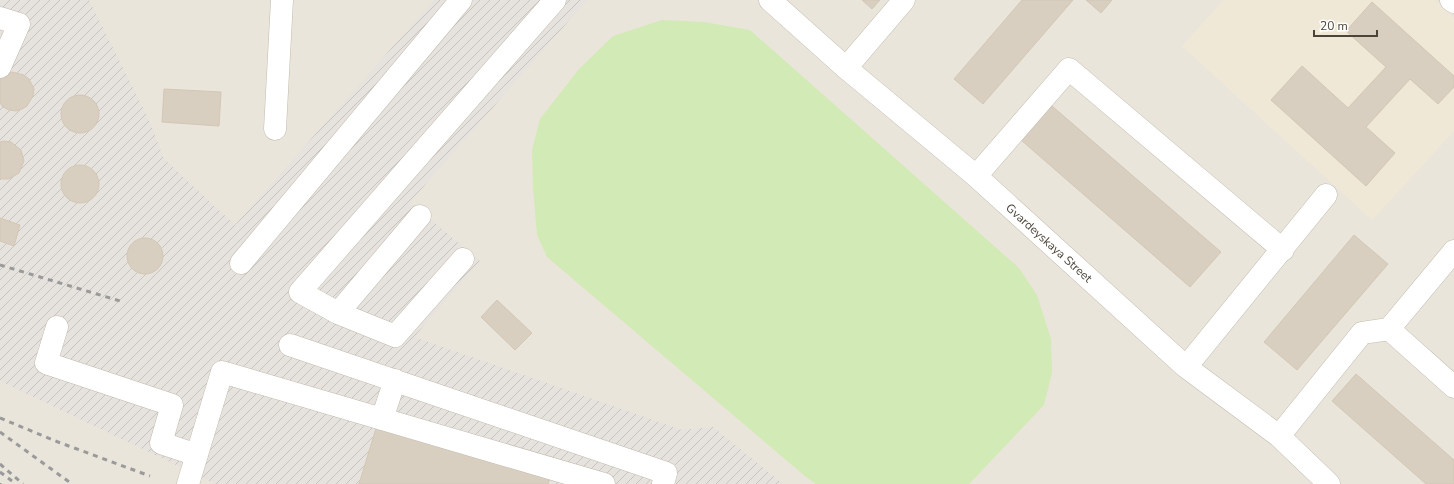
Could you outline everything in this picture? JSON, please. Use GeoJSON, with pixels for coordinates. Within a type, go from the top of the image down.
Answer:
{"type":"FeatureCollection","features":[{"type":"Feature","properties":{"kind":"street"},"geometry":{"type":"LineString","coordinates":[[275,129],[282,0]]}},
{"type":"Feature","properties":{"kind":"street"},"geometry":{"type":"LineString","coordinates":[[241,263],[461,0]]}},
{"type":"Feature","properties":{"kind":"street"},"geometry":{"type":"LineString","coordinates":[[463,259],[395,336],[338,313],[300,292],[555,0]]}},
{"type":"Feature","properties":{"kind":"street","name":"Gvardeyskaya Street"},"geometry":{"type":"LineString","coordinates":[[770,0],[846,68],[976,176],[1186,367],[1279,436],[1329,484]]}},
{"type":"Feature","properties":{"kind":"street"},"geometry":{"type":"LineString","coordinates":[[846,68],[904,0]]}},
{"type":"Feature","properties":{"kind":"street"},"geometry":{"type":"LineString","coordinates":[[0,18],[19,24],[0,67]]}},
{"type":"Feature","properties":{"kind":"street"},"geometry":{"type":"LineString","coordinates":[[976,176],[1069,69],[1283,250]]}},
{"type":"Feature","properties":{"kind":"street"},"geometry":{"type":"LineString","coordinates":[[1186,367],[1283,250],[1326,195]]}},
{"type":"Feature","properties":{"kind":"street"},"geometry":{"type":"LineString","coordinates":[[338,313],[420,216]]}},
{"type":"Feature","properties":{"kind":"street"},"geometry":{"type":"LineString","coordinates":[[1279,436],[1362,333],[1390,329],[1454,251]]}},
{"type":"Feature","properties":{"kind":"street"},"geometry":{"type":"LineString","coordinates":[[57,327],[46,363],[172,405],[161,443],[197,455]]}},
{"type":"Feature","properties":{"kind":"street"},"geometry":{"type":"LineString","coordinates":[[1390,329],[1454,387]]}},
{"type":"Feature","properties":{"kind":"street"},"geometry":{"type":"LineString","coordinates":[[290,344],[666,473],[663,484]]}},
{"type":"Feature","properties":{"kind":"street"},"geometry":{"type":"LineString","coordinates":[[188,484],[222,372],[604,484]]}},
{"type":"Feature","properties":{"kind":"street"},"geometry":{"type":"LineString","coordinates":[[382,419],[395,380]]}},
{"type":"Feature","properties":{"kind":"shaded area"},"geometry":{"type":"Polygon","coordinates":[[[0,0],[1454,0],[1454,484],[0,484],[0,0]]]}},
{"type":"Feature","properties":{"kind":"shaded area"},"geometry":{"type":"Polygon","coordinates":[[[0,0],[89,0],[149,120],[164,159],[235,225],[434,0],[587,0],[410,202],[480,261],[414,337],[682,430],[713,427],[783,484],[216,484],[0,381],[0,0]]]}},
{"type":"Feature","properties":{"kind":"shaded area"},"geometry":{"type":"Polygon","coordinates":[[[1224,0],[1435,0],[1454,18],[1454,131],[1372,220],[1182,46],[1224,0]]]}},
{"type":"Feature","properties":{"kind":"green space"},"geometry":{"type":"Polygon","coordinates":[[[662,20],[704,22],[750,30],[1019,268],[1037,295],[1051,339],[1052,373],[1044,405],[969,484],[816,484],[547,257],[537,235],[533,188],[532,150],[540,119],[579,69],[613,36],[662,20]]]}},
{"type":"Feature","properties":{"kind":"building"},"geometry":{"type":"Polygon","coordinates":[[[862,0],[880,0],[872,9],[862,0]]]}},
{"type":"Feature","properties":{"kind":"building"},"geometry":{"type":"Polygon","coordinates":[[[1022,0],[1073,0],[983,104],[954,79],[1022,0]]]}},
{"type":"Feature","properties":{"kind":"building"},"geometry":{"type":"Polygon","coordinates":[[[1086,0],[1112,0],[1101,13],[1086,0]]]}},
{"type":"Feature","properties":{"kind":"building"},"geometry":{"type":"Polygon","coordinates":[[[1372,2],[1454,76],[1454,87],[1438,104],[1410,79],[1366,127],[1395,153],[1366,186],[1271,100],[1302,66],[1348,108],[1386,67],[1346,31],[1372,2]]]}},
{"type":"Feature","properties":{"kind":"building"},"geometry":{"type":"Polygon","coordinates":[[[12,72],[24,75],[29,79],[34,89],[33,96],[27,106],[16,111],[3,107],[0,103],[0,79],[6,74],[12,72]]]}},
{"type":"Feature","properties":{"kind":"building"},"geometry":{"type":"Polygon","coordinates":[[[164,89],[221,92],[219,126],[162,122],[164,89]]]}},
{"type":"Feature","properties":{"kind":"building"},"geometry":{"type":"Polygon","coordinates":[[[80,95],[90,98],[96,104],[99,114],[96,124],[90,130],[80,133],[70,130],[64,124],[61,114],[64,104],[70,98],[80,95]]]}},
{"type":"Feature","properties":{"kind":"building"},"geometry":{"type":"Polygon","coordinates":[[[1052,106],[1221,252],[1190,287],[1021,140],[1052,106]]]}},
{"type":"Feature","properties":{"kind":"building"},"geometry":{"type":"Polygon","coordinates":[[[0,142],[11,142],[21,150],[24,161],[19,173],[9,179],[0,179],[0,142]]]}},
{"type":"Feature","properties":{"kind":"building"},"geometry":{"type":"Polygon","coordinates":[[[80,165],[93,171],[99,184],[93,197],[80,203],[67,197],[61,184],[67,171],[80,165]]]}},
{"type":"Feature","properties":{"kind":"building"},"geometry":{"type":"Polygon","coordinates":[[[0,218],[20,225],[14,246],[0,241],[0,218]]]}},
{"type":"Feature","properties":{"kind":"building"},"geometry":{"type":"Polygon","coordinates":[[[1354,235],[1388,264],[1297,370],[1264,342],[1354,235]]]}},
{"type":"Feature","properties":{"kind":"building"},"geometry":{"type":"Polygon","coordinates":[[[145,238],[158,243],[163,256],[158,269],[145,274],[132,269],[127,256],[132,243],[145,238]]]}},
{"type":"Feature","properties":{"kind":"building"},"geometry":{"type":"Polygon","coordinates":[[[497,300],[532,333],[515,350],[481,317],[497,300]]]}},
{"type":"Feature","properties":{"kind":"building"},"geometry":{"type":"Polygon","coordinates":[[[1356,374],[1454,460],[1454,484],[1426,484],[1332,401],[1356,374]]]}},
{"type":"Feature","properties":{"kind":"building"},"geometry":{"type":"Polygon","coordinates":[[[378,422],[551,473],[548,484],[359,484],[378,422]]]}},
{"type":"Feature","properties":{"kind":"railway"},"geometry":{"type":"LineString","coordinates":[[0,265],[120,301]]}},
{"type":"Feature","properties":{"kind":"railway"},"geometry":{"type":"LineString","coordinates":[[0,418],[58,442],[150,476]]}},
{"type":"Feature","properties":{"kind":"railway"},"geometry":{"type":"LineString","coordinates":[[0,432],[72,484]]}},
{"type":"Feature","properties":{"kind":"railway"},"geometry":{"type":"LineString","coordinates":[[0,464],[23,484]]}},
{"type":"Feature","properties":{"kind":"railway"},"geometry":{"type":"LineString","coordinates":[[0,472],[12,481]]}}]}
